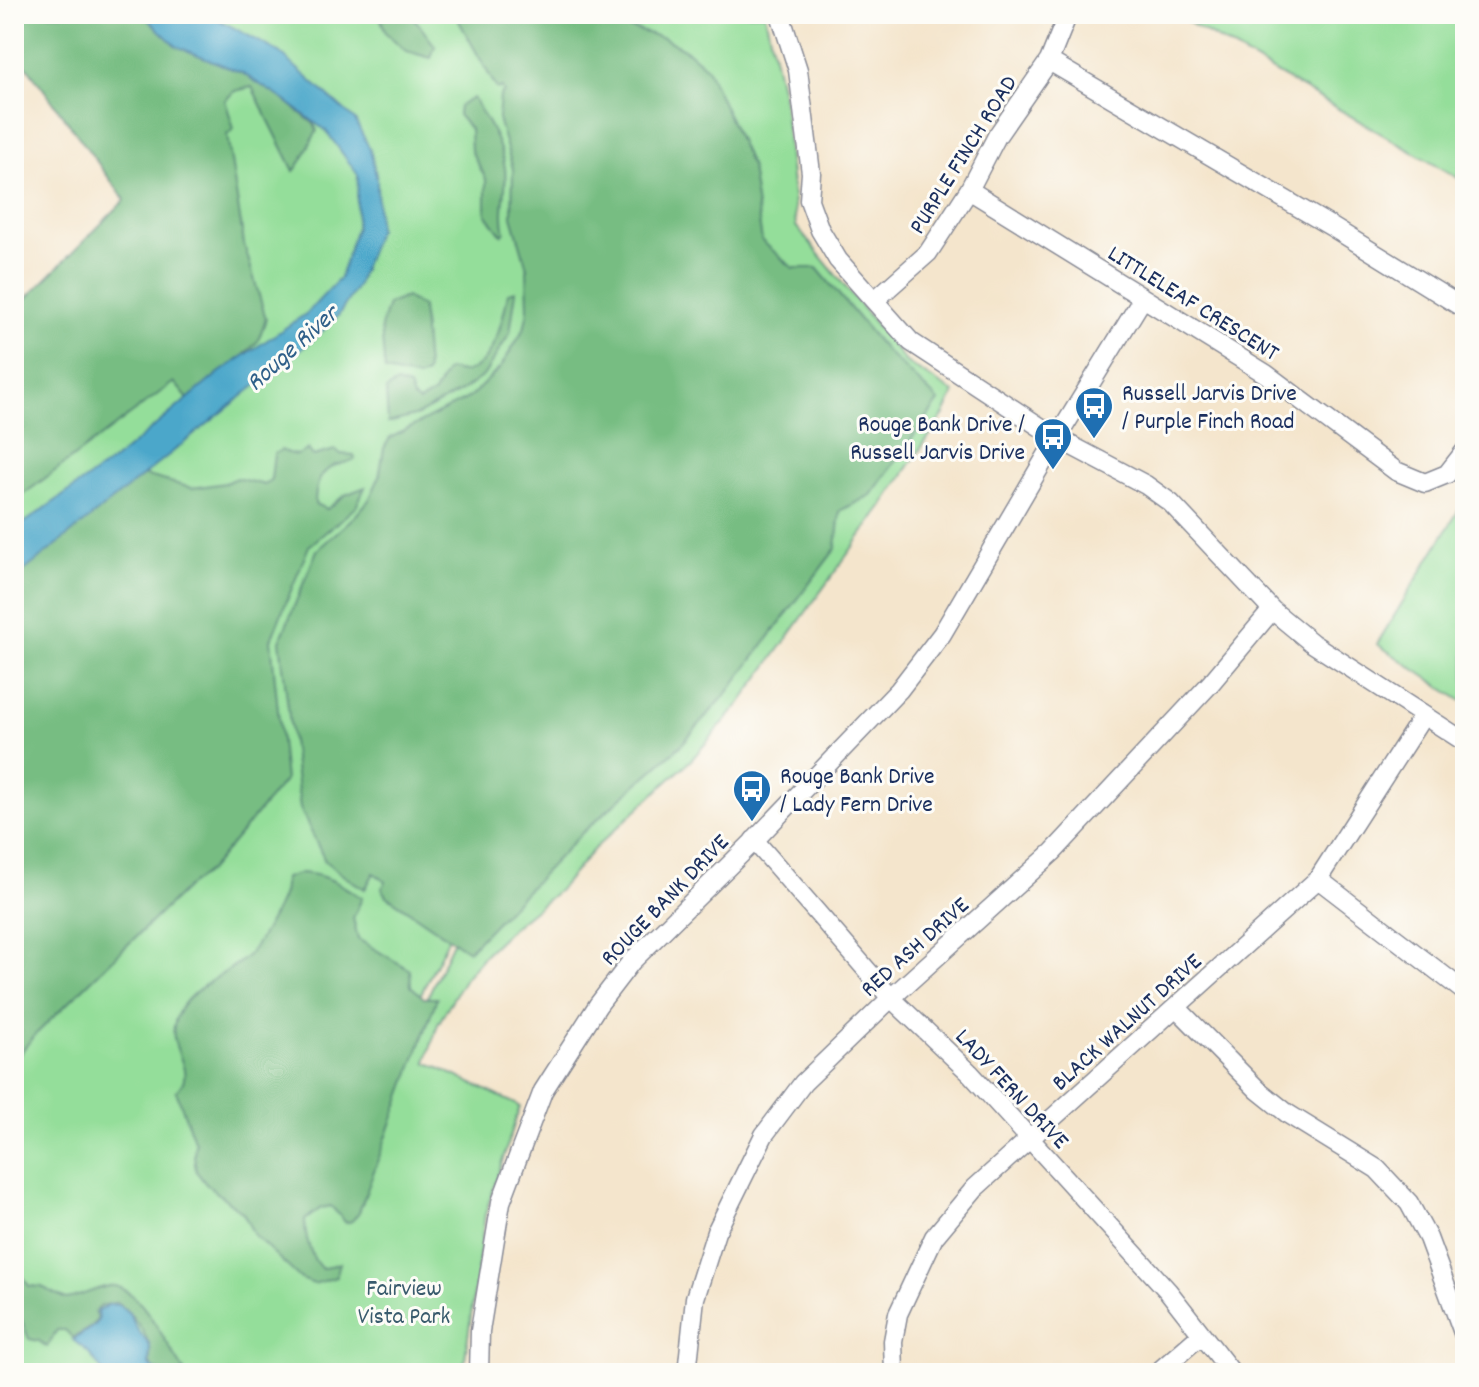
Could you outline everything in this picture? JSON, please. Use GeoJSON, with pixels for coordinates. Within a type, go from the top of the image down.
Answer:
{"type":"FeatureCollection","features":[{"type":"Feature","properties":{"kind":"street"},"geometry":{"type":"LineString","coordinates":[[780,14],[798,70],[811,173],[809,200],[820,230],[838,260],[911,342],[1057,438],[1146,485],[1171,503],[1272,610],[1312,643],[1465,742]]}},
{"type":"Feature","properties":{"kind":"street","name":"PURPLE FINCH ROAD"},"geometry":{"type":"LineString","coordinates":[[875,300],[928,253],[969,190],[997,136],[1049,61],[1068,14]]}},
{"type":"Feature","properties":{"kind":"street"},"geometry":{"type":"LineString","coordinates":[[1049,61],[1465,309]]}},
{"type":"Feature","properties":{"kind":"street","name":"LITTLELEAF CRESCENT"},"geometry":{"type":"LineString","coordinates":[[969,190],[1266,374],[1396,471],[1425,483],[1447,474],[1465,451]]}},
{"type":"Feature","properties":{"kind":"street"},"geometry":{"type":"LineString","coordinates":[[1057,438],[1143,298]]}},
{"type":"Feature","properties":{"kind":"street","name":"ROUGE BANK DRIVE"},"geometry":{"type":"LineString","coordinates":[[479,1373],[480,1331],[501,1202],[543,1091],[598,1005],[631,962],[754,840],[899,690],[922,661],[942,634],[1057,438]]}},
{"type":"Feature","properties":{"kind":"street","name":"RED ASH DRIVE"},"geometry":{"type":"LineString","coordinates":[[687,1373],[695,1298],[716,1232],[764,1135],[803,1083],[891,998],[1063,843],[1210,684],[1272,610]]}},
{"type":"Feature","properties":{"kind":"street","name":"BLACK WALNUT DRIVE"},"geometry":{"type":"LineString","coordinates":[[894,1373],[893,1341],[898,1314],[934,1237],[975,1188],[1318,879],[1423,716]]}},
{"type":"Feature","properties":{"kind":"street","name":"LADY FERN DRIVE"},"geometry":{"type":"LineString","coordinates":[[754,840],[891,998],[970,1073],[1168,1291],[1232,1373]]}},
{"type":"Feature","properties":{"kind":"street"},"geometry":{"type":"LineString","coordinates":[[1318,879],[1465,992]]}},
{"type":"Feature","properties":{"kind":"street"},"geometry":{"type":"LineString","coordinates":[[1177,1008],[1258,1090],[1288,1114],[1377,1169],[1409,1203],[1428,1238],[1465,1338]]}},
{"type":"Feature","properties":{"kind":"street"},"geometry":{"type":"LineString","coordinates":[[1157,1373],[1201,1335]]}},
{"type":"Feature","properties":{"kind":"green space"},"geometry":{"type":"Polygon","coordinates":[[[14,14],[145,14],[256,77],[314,124],[317,131],[294,171],[252,87],[235,91],[225,100],[234,129],[227,135],[244,244],[266,319],[258,341],[188,399],[174,382],[24,494],[14,506],[14,311],[125,200],[14,49],[14,14]]]}},
{"type":"Feature","properties":{"kind":"green space","name":"Fairview Vista Park"},"geometry":{"type":"Polygon","coordinates":[[[105,14],[765,14],[783,97],[796,226],[906,362],[954,393],[944,414],[883,505],[740,704],[692,759],[594,849],[559,890],[485,954],[465,978],[438,1024],[426,1062],[520,1106],[485,1215],[463,1373],[14,1373],[14,497],[212,347],[105,14]],[[459,917],[404,1028],[401,1054],[460,927],[459,917]]]}},
{"type":"Feature","properties":{"kind":"green space"},"geometry":{"type":"Polygon","coordinates":[[[379,14],[411,14],[435,46],[431,58],[406,51],[386,33],[379,14]]]}},
{"type":"Feature","properties":{"kind":"green space"},"geometry":{"type":"Polygon","coordinates":[[[455,14],[517,14],[553,26],[579,14],[612,14],[630,28],[664,38],[686,50],[707,68],[751,167],[762,241],[793,268],[817,268],[885,350],[939,401],[871,495],[840,511],[836,548],[728,692],[681,745],[582,833],[468,951],[387,896],[382,888],[386,882],[374,873],[365,889],[325,861],[300,808],[280,641],[317,550],[369,500],[379,478],[384,448],[390,438],[470,397],[500,368],[524,329],[528,311],[527,268],[512,216],[513,169],[498,119],[500,96],[504,92],[502,88],[497,89],[455,14]]]}},
{"type":"Feature","properties":{"kind":"green space"},"geometry":{"type":"Polygon","coordinates":[[[1174,14],[1465,14],[1465,182],[1174,14]]]}},
{"type":"Feature","properties":{"kind":"green space"},"geometry":{"type":"Polygon","coordinates":[[[473,98],[497,140],[505,168],[505,232],[502,235],[486,214],[486,179],[471,151],[470,129],[458,115],[459,106],[473,98]]]}},
{"type":"Feature","properties":{"kind":"green space"},"geometry":{"type":"Polygon","coordinates":[[[516,291],[510,333],[484,375],[418,415],[388,423],[386,390],[397,383],[409,387],[413,398],[419,402],[434,393],[447,370],[466,372],[484,360],[496,338],[508,293],[516,291]]]}},
{"type":"Feature","properties":{"kind":"green space"},"geometry":{"type":"Polygon","coordinates":[[[406,297],[422,307],[427,368],[426,374],[418,378],[385,371],[381,327],[388,304],[406,297]]]}},
{"type":"Feature","properties":{"kind":"green space"},"geometry":{"type":"Polygon","coordinates":[[[308,449],[313,456],[335,450],[340,454],[354,455],[355,459],[326,471],[317,486],[315,504],[327,509],[345,495],[365,487],[356,507],[309,546],[271,640],[285,780],[210,870],[186,888],[34,1036],[14,1061],[14,576],[41,550],[144,475],[192,488],[225,483],[236,478],[265,485],[271,479],[274,454],[281,450],[298,455],[308,449]]]}},
{"type":"Feature","properties":{"kind":"green space"},"geometry":{"type":"Polygon","coordinates":[[[1465,500],[1465,703],[1377,644],[1465,500]]]}},
{"type":"Feature","properties":{"kind":"green space"},"geometry":{"type":"Polygon","coordinates":[[[301,873],[326,878],[362,898],[353,918],[358,939],[410,970],[411,986],[424,998],[437,998],[359,1212],[346,1223],[331,1206],[321,1208],[305,1220],[309,1246],[322,1269],[340,1263],[336,1277],[314,1284],[301,1279],[254,1235],[243,1213],[206,1184],[196,1171],[195,1143],[176,1091],[184,1075],[174,1040],[176,1018],[182,1007],[198,990],[249,954],[280,901],[285,878],[301,873]]]}},
{"type":"Feature","properties":{"kind":"green space"},"geometry":{"type":"Polygon","coordinates":[[[14,1261],[29,1286],[42,1287],[66,1299],[108,1286],[120,1287],[153,1320],[186,1373],[166,1373],[152,1367],[150,1346],[143,1332],[117,1302],[101,1306],[95,1312],[98,1318],[92,1326],[73,1338],[65,1330],[57,1330],[47,1347],[29,1339],[14,1302],[14,1261]]]}},
{"type":"Feature","properties":{"kind":"water","name":"Rouge River"},"geometry":{"type":"Polygon","coordinates":[[[142,14],[208,14],[279,52],[355,120],[370,149],[377,179],[378,229],[357,286],[338,316],[316,337],[14,579],[14,530],[115,459],[220,372],[307,313],[340,278],[356,227],[358,175],[326,131],[242,73],[176,46],[142,14]]]}},
{"type":"Feature","properties":{"kind":"water"},"geometry":{"type":"Polygon","coordinates":[[[110,1304],[119,1305],[129,1313],[150,1346],[149,1365],[160,1373],[104,1373],[88,1352],[73,1340],[96,1324],[99,1318],[97,1312],[110,1304]]]}},
{"type":"Feature","properties":{"kind":"place","name":"Russell Jarvis Drive / Purple Finch Road"},"geometry":{"type":"Point","coordinates":[1094,440]}},
{"type":"Feature","properties":{"kind":"place","name":"Rouge Bank Drive / Russell Jarvis Drive"},"geometry":{"type":"Point","coordinates":[1053,471]}},
{"type":"Feature","properties":{"kind":"place","name":"Rouge Bank Drive / Lady Fern Drive"},"geometry":{"type":"Point","coordinates":[752,823]}}]}
